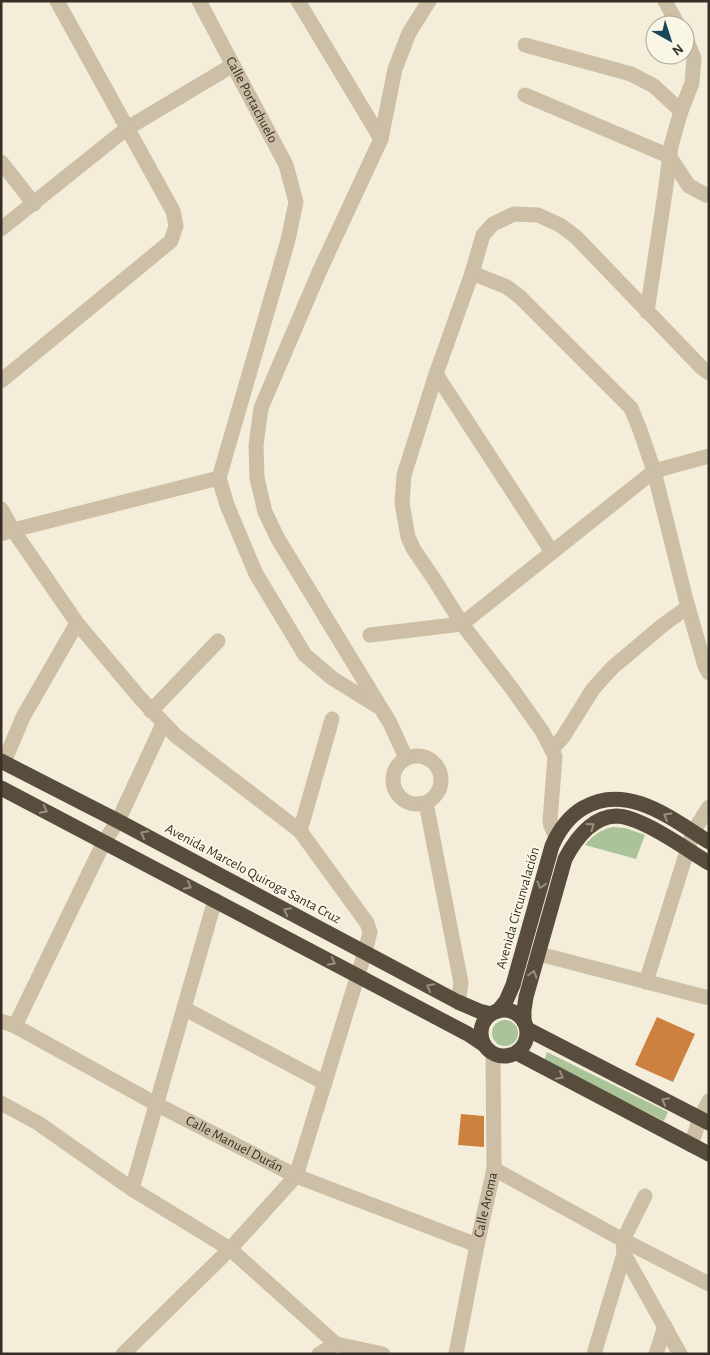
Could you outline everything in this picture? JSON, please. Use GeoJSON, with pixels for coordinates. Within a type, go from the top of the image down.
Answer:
{"type":"FeatureCollection","features":[{"type":"Feature","properties":{"kind":"highway","name":"Avenida Marcelo Quiroga Santa Cruz"},"geometry":{"type":"LineString","coordinates":[[3,762],[458,1002],[479,1011],[494,1013]]}},
{"type":"Feature","properties":{"kind":"highway"},"geometry":{"type":"LineString","coordinates":[[1,788],[468,1034],[488,1049],[505,1056],[517,1053],[525,1042],[527,1036],[524,1010],[526,997],[565,859],[571,846],[588,828],[599,820],[616,816],[637,822],[709,863]]}},
{"type":"Feature","properties":{"kind":"highway","name":"Avenida Circunvalación"},"geometry":{"type":"LineString","coordinates":[[494,1013],[506,1001],[513,985],[549,854],[556,837],[570,818],[580,810],[592,803],[626,800],[645,805],[663,813],[709,842]]}},
{"type":"Feature","properties":{"kind":"highway"},"geometry":{"type":"LineString","coordinates":[[549,854],[565,859]]}},
{"type":"Feature","properties":{"kind":"highway"},"geometry":{"type":"LineString","coordinates":[[488,1049],[481,1038],[482,1025],[486,1019],[494,1013],[505,1010],[513,1012],[519,1016],[525,1025],[705,1121]]}},
{"type":"Feature","properties":{"kind":"highway"},"geometry":{"type":"LineString","coordinates":[[517,1053],[709,1154]]}},
{"type":"Feature","properties":{"kind":"street"},"geometry":{"type":"LineString","coordinates":[[1,381],[171,241],[176,226],[173,211],[57,1]]}},
{"type":"Feature","properties":{"kind":"street","name":"Calle Portachuelo"},"geometry":{"type":"LineString","coordinates":[[199,1],[286,166],[296,202],[288,240],[218,478]]}},
{"type":"Feature","properties":{"kind":"street"},"geometry":{"type":"LineString","coordinates":[[298,1],[381,139]]}},
{"type":"Feature","properties":{"kind":"street"},"geometry":{"type":"LineString","coordinates":[[406,758],[390,723],[278,538],[265,512],[257,478],[256,446],[261,408],[320,270],[381,139],[395,70],[409,32],[429,1]]}},
{"type":"Feature","properties":{"kind":"street"},"geometry":{"type":"LineString","coordinates":[[665,1],[673,15]]}},
{"type":"Feature","properties":{"kind":"street"},"geometry":{"type":"LineString","coordinates":[[525,45],[632,74],[654,86],[681,111]]}},
{"type":"Feature","properties":{"kind":"street"},"geometry":{"type":"LineString","coordinates":[[1,230],[126,129],[233,65]]}},
{"type":"Feature","properties":{"kind":"street"},"geometry":{"type":"LineString","coordinates":[[647,312],[671,146],[681,111],[692,83],[693,65]]}},
{"type":"Feature","properties":{"kind":"street"},"geometry":{"type":"LineString","coordinates":[[525,95],[670,156],[689,186],[709,195]]}},
{"type":"Feature","properties":{"kind":"street"},"geometry":{"type":"LineString","coordinates":[[1,162],[34,204]]}},
{"type":"Feature","properties":{"kind":"street"},"geometry":{"type":"LineString","coordinates":[[556,837],[550,821],[555,756],[552,749],[542,731],[513,690],[462,624],[414,550],[408,537],[402,504],[404,475],[483,235],[493,224],[514,214],[538,216],[560,225],[576,237],[702,368],[709,372]]}},
{"type":"Feature","properties":{"kind":"street"},"geometry":{"type":"LineString","coordinates":[[472,273],[507,287],[520,297],[630,408],[640,430],[654,471],[688,606],[705,666],[709,673]]}},
{"type":"Feature","properties":{"kind":"street"},"geometry":{"type":"LineString","coordinates":[[436,374],[552,552]]}},
{"type":"Feature","properties":{"kind":"street"},"geometry":{"type":"LineString","coordinates":[[370,635],[462,624],[654,471],[709,456]]}},
{"type":"Feature","properties":{"kind":"street"},"geometry":{"type":"LineString","coordinates":[[7,532],[218,478],[227,505],[256,574],[305,655],[332,678],[380,708]]}},
{"type":"Feature","properties":{"kind":"street"},"geometry":{"type":"LineString","coordinates":[[1,509],[7,532],[77,623],[151,711],[176,736],[300,832],[367,923],[370,932],[296,1176],[230,1249],[129,1351]]}},
{"type":"Feature","properties":{"kind":"street"},"geometry":{"type":"LineString","coordinates":[[552,749],[563,737],[593,689],[613,667],[688,606]]}},
{"type":"Feature","properties":{"kind":"street"},"geometry":{"type":"LineString","coordinates":[[3,762],[23,717],[77,623]]}},
{"type":"Feature","properties":{"kind":"street"},"geometry":{"type":"LineString","coordinates":[[151,711],[218,641]]}},
{"type":"Feature","properties":{"kind":"street"},"geometry":{"type":"LineString","coordinates":[[300,832],[332,719]]}},
{"type":"Feature","properties":{"kind":"street"},"geometry":{"type":"LineString","coordinates":[[8,1023],[104,842],[118,821],[164,724]]}},
{"type":"Feature","properties":{"kind":"street"},"geometry":{"type":"LineString","coordinates":[[422,755],[436,763],[440,770],[442,777],[441,785],[433,798],[426,803],[410,803],[402,799],[393,786],[392,778],[395,769],[406,758],[422,755]]}},
{"type":"Feature","properties":{"kind":"street"},"geometry":{"type":"LineString","coordinates":[[426,803],[461,983],[458,1002]]}},
{"type":"Feature","properties":{"kind":"street"},"geometry":{"type":"LineString","coordinates":[[646,982],[693,832],[709,807]]}},
{"type":"Feature","properties":{"kind":"street"},"geometry":{"type":"LineString","coordinates":[[132,1189],[215,900]]}},
{"type":"Feature","properties":{"kind":"street"},"geometry":{"type":"LineString","coordinates":[[539,954],[709,998]]}},
{"type":"Feature","properties":{"kind":"street"},"geometry":{"type":"LineString","coordinates":[[185,1009],[325,1083]]}},
{"type":"Feature","properties":{"kind":"street","name":"Calle Manuel Durán"},"geometry":{"type":"LineString","coordinates":[[8,1023],[156,1104],[296,1176],[477,1245]]}},
{"type":"Feature","properties":{"kind":"street","name":"Calle Aroma"},"geometry":{"type":"LineString","coordinates":[[456,1354],[494,1169],[488,1049]]}},
{"type":"Feature","properties":{"kind":"street"},"geometry":{"type":"LineString","coordinates":[[691,1145],[705,1121],[709,1101]]}},
{"type":"Feature","properties":{"kind":"street"},"geometry":{"type":"LineString","coordinates":[[1,1103],[38,1123],[132,1189],[230,1249],[336,1344],[383,1354]]}},
{"type":"Feature","properties":{"kind":"street"},"geometry":{"type":"LineString","coordinates":[[494,1169],[623,1247],[709,1284]]}},
{"type":"Feature","properties":{"kind":"street"},"geometry":{"type":"LineString","coordinates":[[594,1354],[623,1247],[645,1196]]}},
{"type":"Feature","properties":{"kind":"street"},"geometry":{"type":"LineString","coordinates":[[623,1247],[680,1354]]}},
{"type":"Feature","properties":{"kind":"street"},"geometry":{"type":"LineString","coordinates":[[656,1354],[665,1326]]}},
{"type":"Feature","properties":{"kind":"street"},"geometry":{"type":"LineString","coordinates":[[319,1354],[336,1344]]}},
{"type":"Feature","properties":{"kind":"green space"},"geometry":{"type":"Polygon","coordinates":[[[613,827],[625,828],[645,835],[636,859],[585,845],[597,833],[613,827]]]}},
{"type":"Feature","properties":{"kind":"green space"},"geometry":{"type":"Polygon","coordinates":[[[505,1020],[514,1024],[518,1033],[514,1042],[505,1046],[496,1042],[492,1033],[496,1024],[505,1020]]]}},
{"type":"Feature","properties":{"kind":"green space"},"geometry":{"type":"Polygon","coordinates":[[[547,1052],[668,1112],[664,1121],[544,1061],[547,1052]]]}},
{"type":"Feature","properties":{"kind":"building"},"geometry":{"type":"Polygon","coordinates":[[[657,1017],[695,1034],[673,1082],[635,1065],[657,1017]]]}},
{"type":"Feature","properties":{"kind":"building"},"geometry":{"type":"Polygon","coordinates":[[[461,1114],[484,1116],[484,1147],[458,1145],[461,1114]]]}}]}
